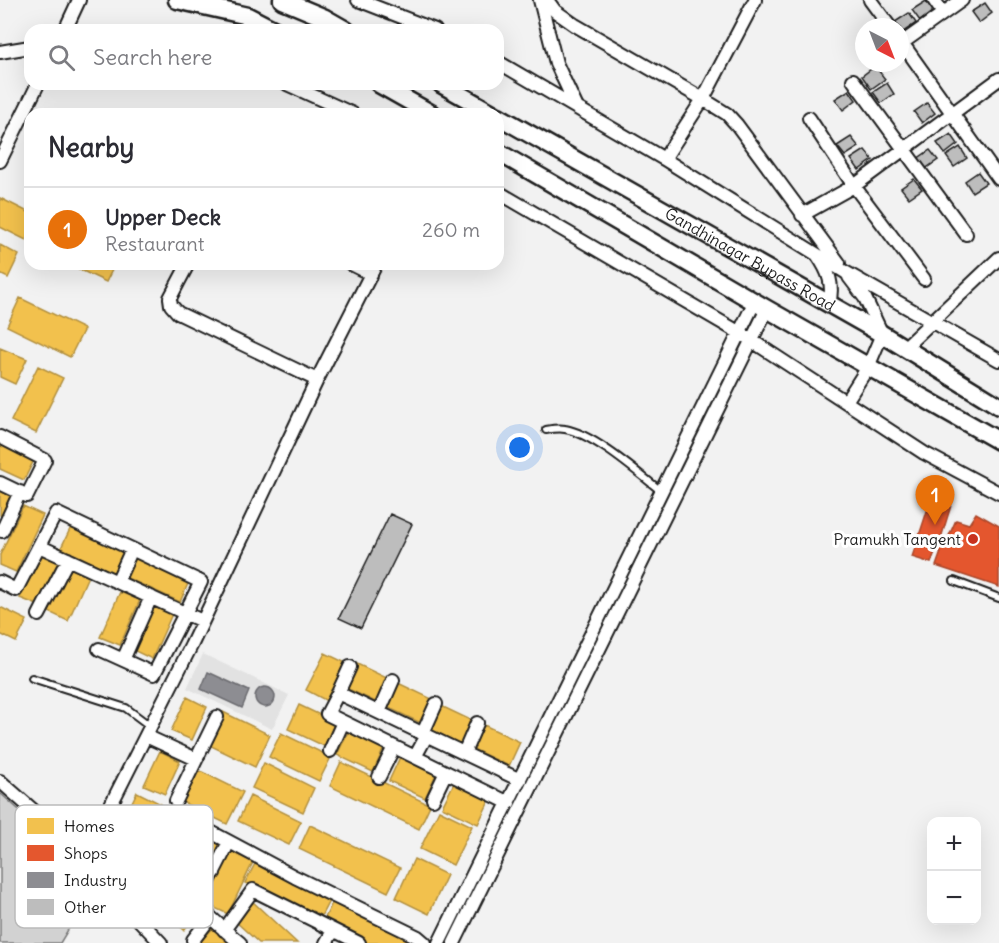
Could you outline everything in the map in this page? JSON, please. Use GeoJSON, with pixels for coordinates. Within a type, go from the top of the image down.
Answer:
{"type":"FeatureCollection","features":[{"type":"Feature","properties":{"kind":"main road"},"geometry":{"type":"LineString","coordinates":[[177,0],[248,16],[263,24]]}},
{"type":"Feature","properties":{"kind":"main road"},"geometry":{"type":"LineString","coordinates":[[282,0],[336,24]]}},
{"type":"Feature","properties":{"kind":"main road"},"geometry":{"type":"LineString","coordinates":[[390,90],[421,108]]}},
{"type":"Feature","properties":{"kind":"main road"},"geometry":{"type":"LineString","coordinates":[[452,90],[483,108]]}},
{"type":"Feature","properties":{"kind":"main road","name":"Gandhinagar Bypass Road"},"geometry":{"type":"LineString","coordinates":[[504,119],[882,334],[999,406]]}},
{"type":"Feature","properties":{"kind":"main road","name":"Gandhinagar Bypass Road"},"geometry":{"type":"LineString","coordinates":[[504,155],[999,441]]}},
{"type":"Feature","properties":{"kind":"street"},"geometry":{"type":"LineString","coordinates":[[67,24],[79,0]]}},
{"type":"Feature","properties":{"kind":"street"},"geometry":{"type":"LineString","coordinates":[[358,0],[420,24]]}},
{"type":"Feature","properties":{"kind":"street"},"geometry":{"type":"LineString","coordinates":[[540,0],[556,63],[577,108]]}},
{"type":"Feature","properties":{"kind":"street"},"geometry":{"type":"LineString","coordinates":[[547,0],[555,11],[575,25],[703,99],[727,114],[737,124],[865,298],[882,334],[868,367],[847,400]]}},
{"type":"Feature","properties":{"kind":"street"},"geometry":{"type":"LineString","coordinates":[[664,159],[703,99],[755,0]]}},
{"type":"Feature","properties":{"kind":"street"},"geometry":{"type":"LineString","coordinates":[[870,0],[883,18]]}},
{"type":"Feature","properties":{"kind":"street"},"geometry":{"type":"LineString","coordinates":[[934,0],[943,13]]}},
{"type":"Feature","properties":{"kind":"street"},"geometry":{"type":"LineString","coordinates":[[909,36],[962,0]]}},
{"type":"Feature","properties":{"kind":"street"},"geometry":{"type":"LineString","coordinates":[[0,52],[24,48]]}},
{"type":"Feature","properties":{"kind":"street"},"geometry":{"type":"LineString","coordinates":[[909,53],[999,178]]}},
{"type":"Feature","properties":{"kind":"street"},"geometry":{"type":"LineString","coordinates":[[504,65],[664,159],[845,272],[999,360]]}},
{"type":"Feature","properties":{"kind":"street"},"geometry":{"type":"LineString","coordinates":[[853,80],[966,234]]}},
{"type":"Feature","properties":{"kind":"street"},"geometry":{"type":"LineString","coordinates":[[802,215],[854,186],[997,86]]}},
{"type":"Feature","properties":{"kind":"street"},"geometry":{"type":"LineString","coordinates":[[26,108],[35,90]]}},
{"type":"Feature","properties":{"kind":"street"},"geometry":{"type":"LineString","coordinates":[[300,90],[339,108]]}},
{"type":"Feature","properties":{"kind":"street"},"geometry":{"type":"LineString","coordinates":[[0,161],[24,112]]}},
{"type":"Feature","properties":{"kind":"street"},"geometry":{"type":"LineString","coordinates":[[809,118],[854,186],[924,279]]}},
{"type":"Feature","properties":{"kind":"street"},"geometry":{"type":"LineString","coordinates":[[504,195],[740,333],[847,400],[924,453],[999,493]]}},
{"type":"Feature","properties":{"kind":"street"},"geometry":{"type":"LineString","coordinates":[[816,253],[828,272],[832,292],[829,304]]}},
{"type":"Feature","properties":{"kind":"street"},"geometry":{"type":"LineString","coordinates":[[904,348],[999,258]]}},
{"type":"Feature","properties":{"kind":"street"},"geometry":{"type":"LineString","coordinates":[[185,270],[170,298],[171,305],[178,313],[317,380]]}},
{"type":"Feature","properties":{"kind":"street"},"geometry":{"type":"LineString","coordinates":[[111,805],[317,380],[373,270]]}},
{"type":"Feature","properties":{"kind":"street"},"geometry":{"type":"LineString","coordinates":[[440,943],[740,333],[761,305]]}},
{"type":"Feature","properties":{"kind":"street"},"geometry":{"type":"LineString","coordinates":[[454,943],[751,340],[761,305]]}},
{"type":"Feature","properties":{"kind":"street"},"geometry":{"type":"LineString","coordinates":[[0,437],[45,460],[27,496],[0,483]]}},
{"type":"Feature","properties":{"kind":"street"},"geometry":{"type":"LineString","coordinates":[[2,531],[20,492]]}},
{"type":"Feature","properties":{"kind":"street"},"geometry":{"type":"LineString","coordinates":[[0,582],[16,590],[56,513],[201,582],[154,674],[99,649]]}},
{"type":"Feature","properties":{"kind":"street"},"geometry":{"type":"LineString","coordinates":[[39,546],[202,621]]}},
{"type":"Feature","properties":{"kind":"street"},"geometry":{"type":"LineString","coordinates":[[117,582],[132,549]]}},
{"type":"Feature","properties":{"kind":"street"},"geometry":{"type":"LineString","coordinates":[[39,615],[68,559]]}},
{"type":"Feature","properties":{"kind":"street"},"geometry":{"type":"LineString","coordinates":[[123,660],[151,597]]}},
{"type":"Feature","properties":{"kind":"street"},"geometry":{"type":"LineString","coordinates":[[350,667],[327,714],[509,803]]}},
{"type":"Feature","properties":{"kind":"street"},"geometry":{"type":"LineString","coordinates":[[379,712],[393,680]]}},
{"type":"Feature","properties":{"kind":"street"},"geometry":{"type":"LineString","coordinates":[[338,693],[520,780]]}},
{"type":"Feature","properties":{"kind":"street"},"geometry":{"type":"LineString","coordinates":[[416,757],[436,704]]}},
{"type":"Feature","properties":{"kind":"street"},"geometry":{"type":"LineString","coordinates":[[176,801],[217,717]]}},
{"type":"Feature","properties":{"kind":"street"},"geometry":{"type":"LineString","coordinates":[[330,751],[343,722]]}},
{"type":"Feature","properties":{"kind":"street"},"geometry":{"type":"LineString","coordinates":[[464,753],[477,723]]}},
{"type":"Feature","properties":{"kind":"street"},"geometry":{"type":"LineString","coordinates":[[148,732],[196,759]]}},
{"type":"Feature","properties":{"kind":"street"},"geometry":{"type":"LineString","coordinates":[[379,777],[394,747]]}},
{"type":"Feature","properties":{"kind":"street"},"geometry":{"type":"LineString","coordinates":[[433,799],[446,772]]}},
{"type":"Feature","properties":{"kind":"street"},"geometry":{"type":"LineString","coordinates":[[0,781],[27,805]]}},
{"type":"Feature","properties":{"kind":"street"},"geometry":{"type":"LineString","coordinates":[[213,833],[418,937],[425,943]]}},
{"type":"Feature","properties":{"kind":"street"},"geometry":{"type":"LineString","coordinates":[[214,873],[230,842]]}},
{"type":"Feature","properties":{"kind":"street"},"geometry":{"type":"LineString","coordinates":[[224,930],[253,890],[359,943]]}},
{"type":"Feature","properties":{"kind":"street"},"geometry":{"type":"LineString","coordinates":[[213,921],[240,943]]}},
{"type":"Feature","properties":{"kind":"street"},"geometry":{"type":"LineString","coordinates":[[146,928],[161,943]]}},
{"type":"Feature","properties":{"kind":"street"},"geometry":{"type":"LineString","coordinates":[[193,940],[202,928]]}},
{"type":"Feature","properties":{"kind":"street"},"geometry":{"type":"LineString","coordinates":[[326,943],[333,931]]}},
{"type":"Feature","properties":{"kind":"lane"},"geometry":{"type":"LineString","coordinates":[[546,430],[565,429],[586,437],[634,469],[662,492]]}},
{"type":"Feature","properties":{"kind":"lane"},"geometry":{"type":"LineString","coordinates":[[954,581],[999,598]]}},
{"type":"Feature","properties":{"kind":"lane"},"geometry":{"type":"LineString","coordinates":[[32,678],[126,708],[148,732]]}},
{"type":"Feature","properties":{"kind":"shaded area"},"geometry":{"type":"Polygon","coordinates":[[[203,654],[289,695],[272,729],[187,688],[203,654]]]}},
{"type":"Feature","properties":{"kind":"shaded area"},"geometry":{"type":"Polygon","coordinates":[[[0,793],[15,806],[15,928],[69,928],[60,943],[0,943],[0,793]]]}},
{"type":"Feature","properties":{"kind":"building: Homes"},"geometry":{"type":"Polygon","coordinates":[[[0,198],[24,210],[24,239],[0,227],[0,198]]]}},
{"type":"Feature","properties":{"kind":"building: Homes"},"geometry":{"type":"Polygon","coordinates":[[[0,245],[19,255],[8,278],[0,274],[0,245]]]}},
{"type":"Feature","properties":{"kind":"building: Homes"},"geometry":{"type":"Polygon","coordinates":[[[81,270],[112,270],[106,282],[81,270]]]}},
{"type":"Feature","properties":{"kind":"building: Homes"},"geometry":{"type":"Polygon","coordinates":[[[20,298],[84,329],[70,357],[7,326],[20,298]]]}},
{"type":"Feature","properties":{"kind":"building: Homes"},"geometry":{"type":"Polygon","coordinates":[[[0,348],[27,359],[15,384],[0,377],[0,348]]]}},
{"type":"Feature","properties":{"kind":"building: Homes"},"geometry":{"type":"Polygon","coordinates":[[[38,366],[63,378],[36,433],[11,421],[38,366]]]}},
{"type":"Feature","properties":{"kind":"building: Homes"},"geometry":{"type":"Polygon","coordinates":[[[0,441],[35,458],[24,480],[0,469],[0,441]]]}},
{"type":"Feature","properties":{"kind":"building: Homes"},"geometry":{"type":"Polygon","coordinates":[[[0,487],[12,493],[1,516],[0,515],[0,487]]]}},
{"type":"Feature","properties":{"kind":"building: Homes"},"geometry":{"type":"Polygon","coordinates":[[[23,506],[43,515],[16,572],[0,565],[0,555],[23,506]]]}},
{"type":"Feature","properties":{"kind":"building: Homes"},"geometry":{"type":"Polygon","coordinates":[[[72,525],[126,550],[115,573],[61,548],[72,525]]]}},
{"type":"Feature","properties":{"kind":"building: Homes"},"geometry":{"type":"Polygon","coordinates":[[[40,553],[60,561],[40,606],[20,598],[40,553]]]}},
{"type":"Feature","properties":{"kind":"building: Homes"},"geometry":{"type":"Polygon","coordinates":[[[136,554],[190,579],[180,602],[125,577],[136,554]]]}},
{"type":"Feature","properties":{"kind":"building: Homes"},"geometry":{"type":"Polygon","coordinates":[[[68,567],[88,576],[68,621],[49,612],[68,567]]]}},
{"type":"Feature","properties":{"kind":"building: Homes"},"geometry":{"type":"Polygon","coordinates":[[[120,592],[140,600],[120,645],[100,637],[120,592]]]}},
{"type":"Feature","properties":{"kind":"building: Homes"},"geometry":{"type":"Polygon","coordinates":[[[153,606],[172,614],[152,659],[133,650],[153,606]]]}},
{"type":"Feature","properties":{"kind":"building: Homes"},"geometry":{"type":"Polygon","coordinates":[[[0,607],[27,620],[16,642],[0,634],[0,607]]]}},
{"type":"Feature","properties":{"kind":"building: Homes"},"geometry":{"type":"Polygon","coordinates":[[[325,653],[346,663],[327,701],[306,690],[325,653]]]}},
{"type":"Feature","properties":{"kind":"building: Homes"},"geometry":{"type":"Polygon","coordinates":[[[355,663],[391,680],[380,704],[344,687],[355,663]]]}},
{"type":"Feature","properties":{"kind":"building: Homes"},"geometry":{"type":"Polygon","coordinates":[[[398,683],[434,700],[423,724],[387,707],[398,683]]]}},
{"type":"Feature","properties":{"kind":"building: Homes"},"geometry":{"type":"Polygon","coordinates":[[[187,697],[207,707],[192,740],[171,731],[187,697]]]}},
{"type":"Feature","properties":{"kind":"building: Homes"},"geometry":{"type":"Polygon","coordinates":[[[299,705],[335,722],[324,746],[288,729],[299,705]]]}},
{"type":"Feature","properties":{"kind":"building: Homes"},"geometry":{"type":"Polygon","coordinates":[[[439,705],[475,722],[464,746],[428,729],[439,705]]]}},
{"type":"Feature","properties":{"kind":"building: Homes"},"geometry":{"type":"Polygon","coordinates":[[[223,712],[270,735],[255,767],[207,744],[223,712]]]}},
{"type":"Feature","properties":{"kind":"building: Homes"},"geometry":{"type":"Polygon","coordinates":[[[484,725],[520,742],[509,766],[473,749],[484,725]]]}},
{"type":"Feature","properties":{"kind":"building: Homes"},"geometry":{"type":"Polygon","coordinates":[[[348,732],[384,748],[373,772],[337,755],[348,732]]]}},
{"type":"Feature","properties":{"kind":"building: Homes"},"geometry":{"type":"Polygon","coordinates":[[[281,733],[331,757],[319,781],[269,757],[281,733]]]}},
{"type":"Feature","properties":{"kind":"building: Homes"},"geometry":{"type":"Polygon","coordinates":[[[160,751],[180,761],[165,794],[144,785],[160,751]]]}},
{"type":"Feature","properties":{"kind":"building: Homes"},"geometry":{"type":"Polygon","coordinates":[[[400,757],[436,774],[425,798],[389,781],[400,757]]]}},
{"type":"Feature","properties":{"kind":"building: Homes"},"geometry":{"type":"Polygon","coordinates":[[[341,762],[430,805],[419,829],[330,786],[341,762]]]}},
{"type":"Feature","properties":{"kind":"building: Homes"},"geometry":{"type":"Polygon","coordinates":[[[264,763],[314,788],[303,812],[252,788],[264,763]]]}},
{"type":"Feature","properties":{"kind":"building: Homes"},"geometry":{"type":"Polygon","coordinates":[[[196,769],[243,792],[227,824],[213,817],[213,805],[188,805],[180,801],[196,769]]]}},
{"type":"Feature","properties":{"kind":"building: Homes"},"geometry":{"type":"Polygon","coordinates":[[[454,783],[490,799],[478,824],[442,807],[454,783]]]}},
{"type":"Feature","properties":{"kind":"building: Homes"},"geometry":{"type":"Polygon","coordinates":[[[137,792],[161,804],[160,805],[131,805],[137,792]]]}},
{"type":"Feature","properties":{"kind":"building: Homes"},"geometry":{"type":"Polygon","coordinates":[[[250,796],[301,821],[289,845],[238,821],[250,796]]]}},
{"type":"Feature","properties":{"kind":"building: Homes"},"geometry":{"type":"Polygon","coordinates":[[[439,810],[472,826],[453,865],[420,849],[439,810]]]}},
{"type":"Feature","properties":{"kind":"building: Homes"},"geometry":{"type":"Polygon","coordinates":[[[310,825],[400,868],[388,892],[299,849],[310,825]]]}},
{"type":"Feature","properties":{"kind":"building: Homes"},"geometry":{"type":"Polygon","coordinates":[[[213,839],[223,844],[213,864],[213,839]]]}},
{"type":"Feature","properties":{"kind":"building: Homes"},"geometry":{"type":"Polygon","coordinates":[[[229,851],[253,862],[228,914],[213,907],[213,884],[229,851]]]}},
{"type":"Feature","properties":{"kind":"building: Homes"},"geometry":{"type":"Polygon","coordinates":[[[414,859],[447,875],[429,914],[396,898],[414,859]]]}},
{"type":"Feature","properties":{"kind":"building: Homes"},"geometry":{"type":"Polygon","coordinates":[[[257,860],[331,897],[319,920],[245,883],[257,860]]]}},
{"type":"Feature","properties":{"kind":"building: Homes"},"geometry":{"type":"Polygon","coordinates":[[[334,899],[409,936],[405,943],[365,943],[323,922],[334,899]]]}},
{"type":"Feature","properties":{"kind":"building: Homes"},"geometry":{"type":"Polygon","coordinates":[[[252,901],[297,943],[259,943],[234,920],[252,901]]]}},
{"type":"Feature","properties":{"kind":"building: Homes"},"geometry":{"type":"Polygon","coordinates":[[[214,927],[232,943],[199,943],[214,927]]]}},
{"type":"Feature","properties":{"kind":"building: Shops","name":"Pramukh Tangent"},"geometry":{"type":"Polygon","coordinates":[[[938,489],[953,499],[941,538],[947,540],[956,520],[969,524],[976,513],[999,526],[999,587],[936,566],[941,552],[936,549],[931,563],[912,557],[933,493],[936,495],[938,489]]]}},
{"type":"Feature","properties":{"kind":"building: Industry"},"geometry":{"type":"Polygon","coordinates":[[[208,672],[249,691],[242,708],[201,689],[208,672]]]}},
{"type":"Feature","properties":{"kind":"building: Industry"},"geometry":{"type":"Polygon","coordinates":[[[265,687],[272,690],[275,697],[272,704],[265,707],[258,704],[255,697],[258,690],[265,687]]]}},
{"type":"Feature","properties":{"kind":"building: Other"},"geometry":{"type":"Polygon","coordinates":[[[926,1],[933,11],[920,21],[912,10],[926,1]]]}},
{"type":"Feature","properties":{"kind":"building: Other"},"geometry":{"type":"Polygon","coordinates":[[[985,3],[992,13],[979,23],[971,12],[985,3]]]}},
{"type":"Feature","properties":{"kind":"building: Other"},"geometry":{"type":"Polygon","coordinates":[[[909,13],[916,23],[909,28],[909,18],[901,18],[909,13]]]}},
{"type":"Feature","properties":{"kind":"building: Other"},"geometry":{"type":"Polygon","coordinates":[[[867,72],[880,72],[885,79],[871,89],[862,76],[867,72]]]}},
{"type":"Feature","properties":{"kind":"building: Other"},"geometry":{"type":"Polygon","coordinates":[[[887,83],[894,94],[881,103],[873,92],[887,83]]]}},
{"type":"Feature","properties":{"kind":"building: Other"},"geometry":{"type":"Polygon","coordinates":[[[849,90],[856,100],[843,110],[835,99],[849,90]]]}},
{"type":"Feature","properties":{"kind":"building: Other"},"geometry":{"type":"Polygon","coordinates":[[[927,103],[935,113],[922,123],[914,112],[927,103]]]}},
{"type":"Feature","properties":{"kind":"building: Other"},"geometry":{"type":"Polygon","coordinates":[[[951,134],[958,144],[945,154],[937,143],[951,134]]]}},
{"type":"Feature","properties":{"kind":"building: Other"},"geometry":{"type":"Polygon","coordinates":[[[851,137],[859,147],[845,156],[837,146],[851,137]]]}},
{"type":"Feature","properties":{"kind":"building: Other"},"geometry":{"type":"Polygon","coordinates":[[[960,147],[967,158],[954,167],[946,156],[960,147]]]}},
{"type":"Feature","properties":{"kind":"building: Other"},"geometry":{"type":"Polygon","coordinates":[[[865,150],[873,160],[859,170],[851,159],[865,150]]]}},
{"type":"Feature","properties":{"kind":"building: Other"},"geometry":{"type":"Polygon","coordinates":[[[930,150],[938,160],[925,169],[917,159],[930,150]]]}},
{"type":"Feature","properties":{"kind":"building: Other"},"geometry":{"type":"Polygon","coordinates":[[[978,172],[986,183],[972,192],[965,181],[978,172]]]}},
{"type":"Feature","properties":{"kind":"building: Other"},"geometry":{"type":"Polygon","coordinates":[[[914,179],[922,189],[909,198],[901,188],[914,179]]]}},
{"type":"Feature","properties":{"kind":"building: Other"},"geometry":{"type":"Polygon","coordinates":[[[390,514],[412,524],[361,628],[339,618],[390,514]]]}},
{"type":"Feature","properties":{"kind":"place","name":"Upper Deck"},"geometry":{"type":"Point","coordinates":[935,525]}},
{"type":"Feature","properties":{"kind":"place","name":"Pramukh Tangent"},"geometry":{"type":"Point","coordinates":[973,539]}}]}
